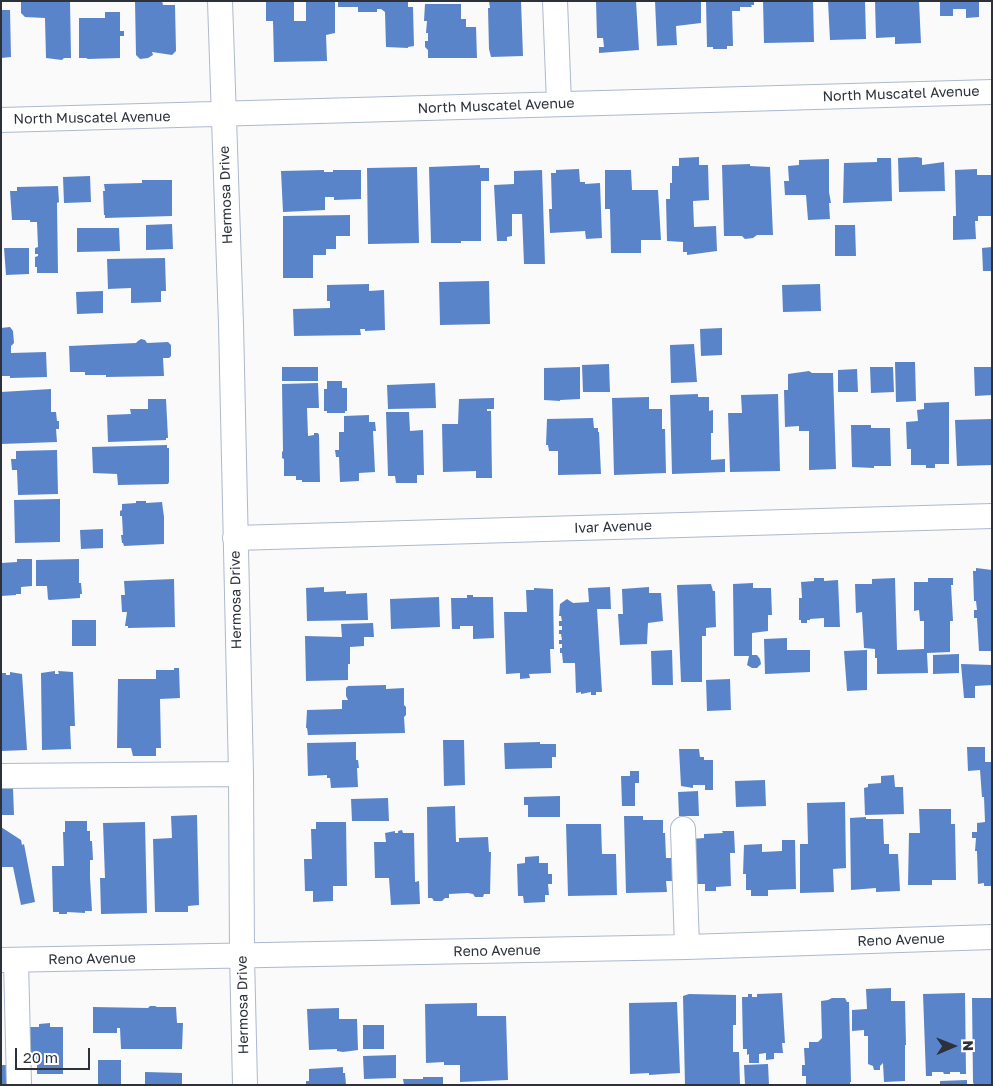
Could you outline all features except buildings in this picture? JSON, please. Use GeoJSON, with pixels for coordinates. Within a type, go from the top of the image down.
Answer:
{"type":"FeatureCollection","features":[{"type":"Feature","properties":{"kind":"street","name":"Hermosa Drive"},"geometry":{"type":"LineString","coordinates":[[220,1],[241,774],[245,1085]]}},
{"type":"Feature","properties":{"kind":"street"},"geometry":{"type":"LineString","coordinates":[[555,1],[559,103]]}},
{"type":"Feature","properties":{"kind":"street","name":"North Muscatel Avenue"},"geometry":{"type":"LineString","coordinates":[[1,120],[992,92]]}},
{"type":"Feature","properties":{"kind":"street","name":"Ivar Avenue"},"geometry":{"type":"LineString","coordinates":[[235,538],[992,516]]}},
{"type":"Feature","properties":{"kind":"street"},"geometry":{"type":"LineString","coordinates":[[1,776],[241,774]]}},
{"type":"Feature","properties":{"kind":"street"},"geometry":{"type":"LineString","coordinates":[[683,829],[687,948]]}},
{"type":"Feature","properties":{"kind":"street","name":"Reno Avenue"},"geometry":{"type":"LineString","coordinates":[[8,960],[687,948],[992,937]]}},
{"type":"Feature","properties":{"kind":"street"},"geometry":{"type":"LineString","coordinates":[[8,960],[19,1085]]}}]}
